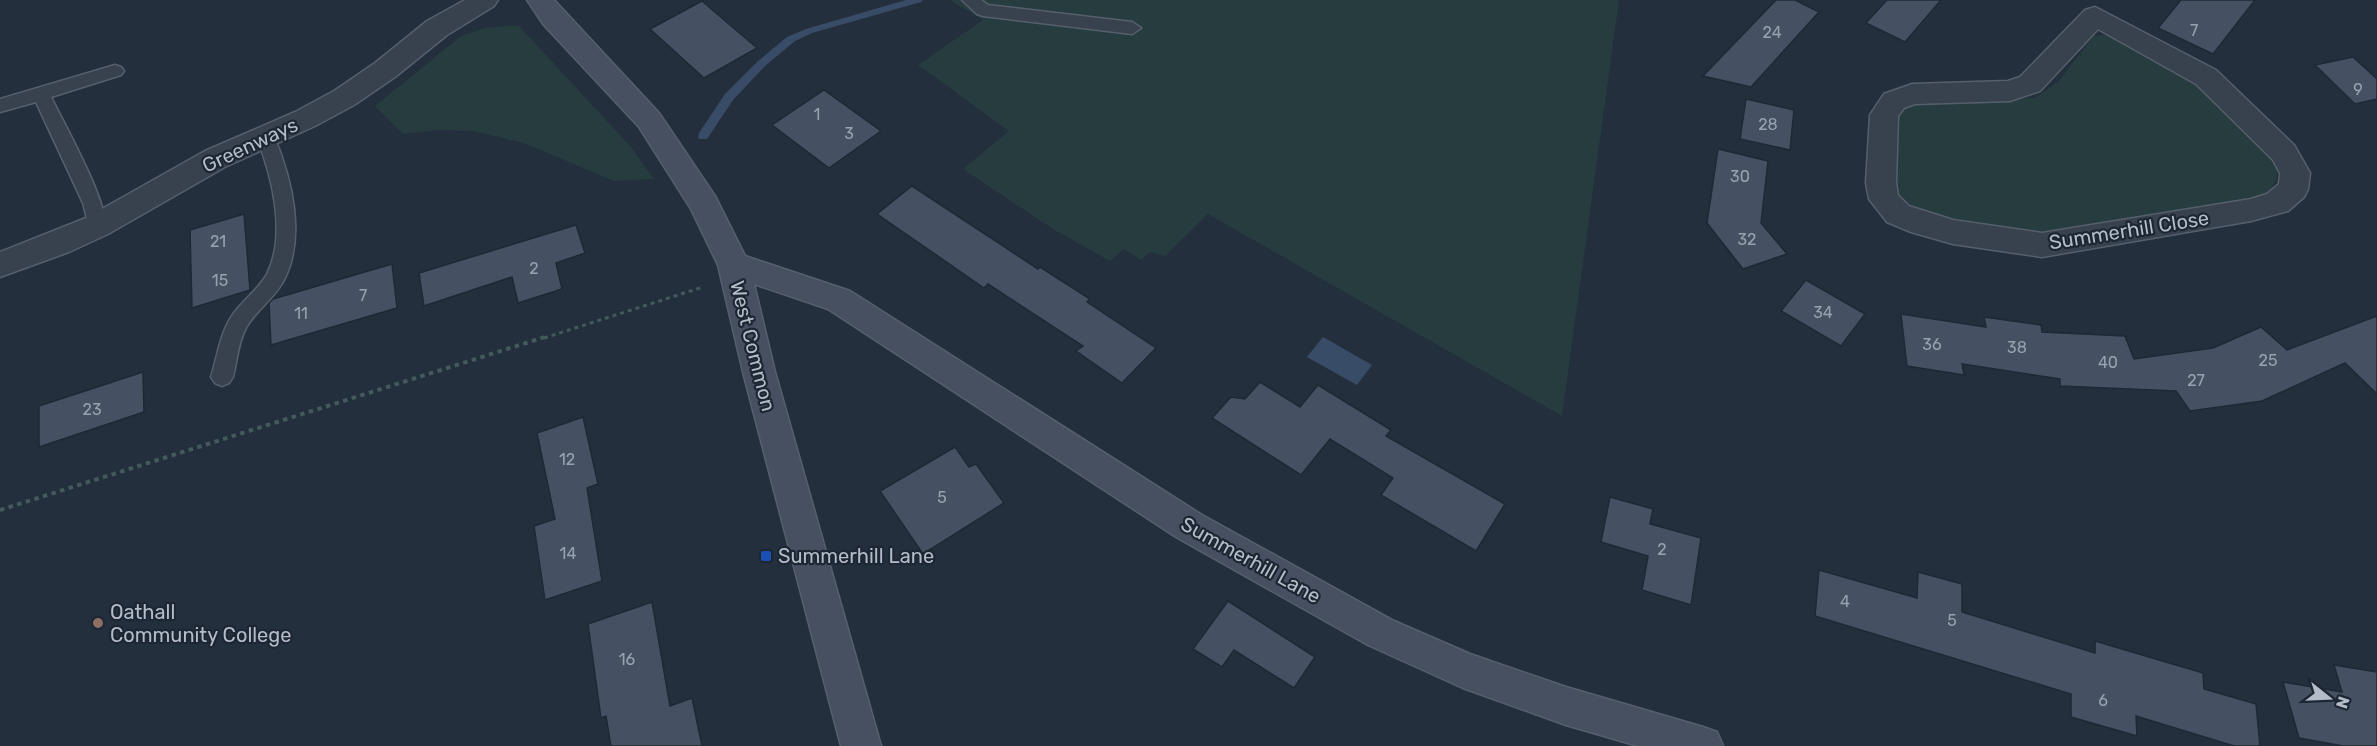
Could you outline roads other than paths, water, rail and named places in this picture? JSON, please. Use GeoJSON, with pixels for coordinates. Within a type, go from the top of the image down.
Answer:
{"type":"FeatureCollection","features":[{"type":"Feature","properties":{"kind":"main road","name":"West Common"},"geometry":{"type":"LineString","coordinates":[[540,0],[553,18],[649,120],[704,204],[734,271],[861,746]]}},
{"type":"Feature","properties":{"kind":"main road","name":"Summerhill Lane"},"geometry":{"type":"LineString","coordinates":[[734,271],[839,300],[1189,526],[1381,633],[1463,670],[1566,706],[1703,746]]}},
{"type":"Feature","properties":{"kind":"street","name":"Greenways"},"geometry":{"type":"LineString","coordinates":[[0,265],[58,244],[97,226],[215,159],[344,98],[386,70],[437,28],[485,0]]}},
{"type":"Feature","properties":{"kind":"street","name":"Summerhill Close"},"geometry":{"type":"LineString","coordinates":[[2101,8],[2206,77],[2234,101],[2284,153],[2295,173],[2293,189],[2277,203],[2251,210],[2042,245],[1953,232],[1922,224],[1898,214],[1884,199],[1881,183],[1884,115],[1894,101],[1912,94],[2010,91],[2030,84],[2101,8]]}},
{"type":"Feature","properties":{"kind":"lane"},"geometry":{"type":"LineString","coordinates":[[970,0],[983,10],[1132,28]]}},
{"type":"Feature","properties":{"kind":"lane"},"geometry":{"type":"LineString","coordinates":[[0,105],[115,71]]}},
{"type":"Feature","properties":{"kind":"lane"},"geometry":{"type":"LineString","coordinates":[[41,94],[93,203],[97,226]]}},
{"type":"Feature","properties":{"kind":"lane"},"geometry":{"type":"LineString","coordinates":[[222,377],[237,325],[275,278],[284,256],[283,189],[276,158],[265,136]]}},
{"type":"Feature","properties":{"kind":"water"},"geometry":{"type":"Polygon","coordinates":[[[1323,337],[1372,365],[1357,385],[1307,357],[1323,337]]]}},
{"type":"Feature","properties":{"kind":"waterway"},"geometry":{"type":"LineString","coordinates":[[703,136],[729,97],[761,64],[791,39],[809,31],[918,0]]}},
{"type":"Feature","properties":{"kind":"place","name":"Summerhill Lane"},"geometry":{"type":"Point","coordinates":[766,556]}},
{"type":"Feature","properties":{"kind":"place","name":"Oathall Community College"},"geometry":{"type":"Point","coordinates":[98,623]}}]}
